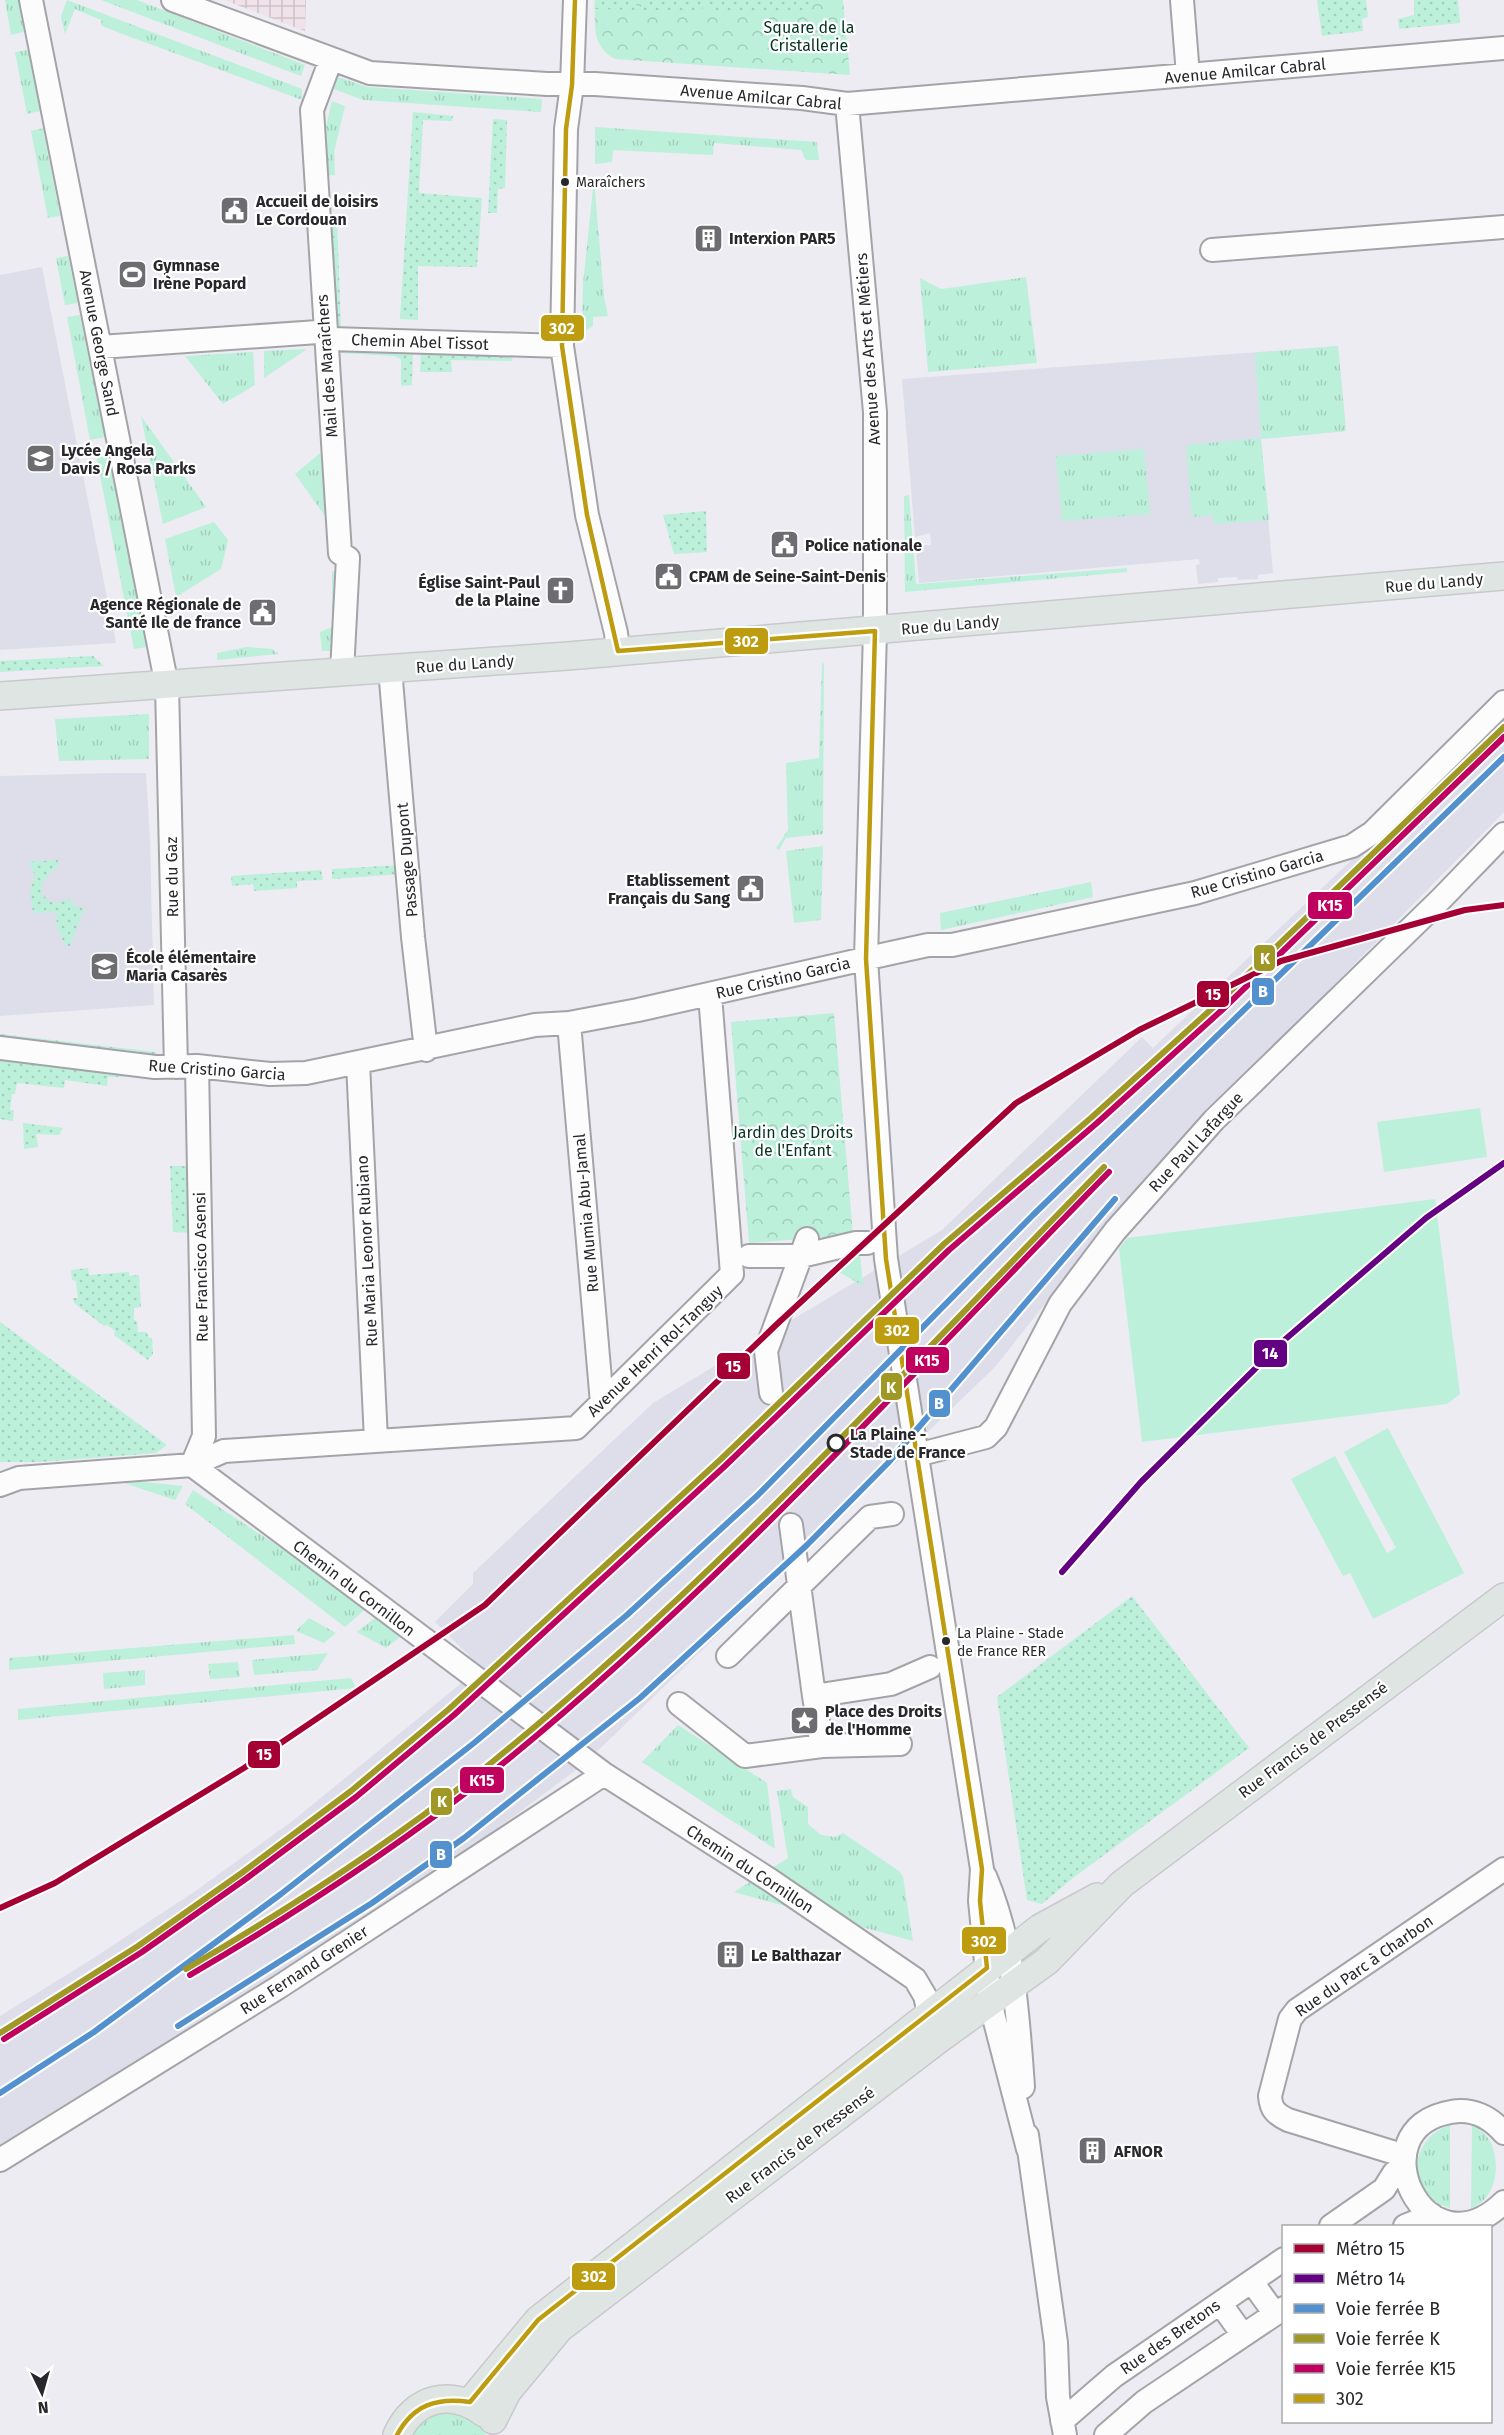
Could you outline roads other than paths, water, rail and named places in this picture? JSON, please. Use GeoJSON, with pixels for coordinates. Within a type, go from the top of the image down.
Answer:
{"type":"FeatureCollection","features":[{"type":"Feature","properties":{"kind":"main road","name":"Rue du Landy"},"geometry":{"type":"LineString","coordinates":[[0,696],[167,686],[875,631],[1504,576]]}},
{"type":"Feature","properties":{"kind":"main road","name":"Rue Francis de Pressensé"},"geometry":{"type":"LineString","coordinates":[[470,2403],[538,2320],[929,2013],[1040,1928],[1122,1884],[1504,1597]]}},
{"type":"Feature","properties":{"kind":"main road","name":"Rue Francis de Pressensé"},"geometry":{"type":"LineString","coordinates":[[497,2427],[507,2392],[560,2328],[1047,1961],[1122,1884]]}},
{"type":"Feature","properties":{"kind":"main road"},"geometry":{"type":"LineString","coordinates":[[397,2435],[403,2422],[417,2408],[433,2400],[452,2398],[470,2403],[497,2427]]}},
{"type":"Feature","properties":{"kind":"street","name":"Avenue George Sand"},"geometry":{"type":"LineString","coordinates":[[31,0],[167,686]]}},
{"type":"Feature","properties":{"kind":"street","name":"Avenue Amilcar Cabral"},"geometry":{"type":"LineString","coordinates":[[173,0],[370,73],[802,98],[847,104],[1504,48]]}},
{"type":"Feature","properties":{"kind":"street"},"geometry":{"type":"LineString","coordinates":[[574,0],[572,85],[566,129],[562,346],[587,515],[616,633],[618,651]]}},
{"type":"Feature","properties":{"kind":"street"},"geometry":{"type":"LineString","coordinates":[[1182,0],[1188,75]]}},
{"type":"Feature","properties":{"kind":"street","name":"Mail des Maraîchers"},"geometry":{"type":"LineString","coordinates":[[331,59],[312,110],[324,336],[340,553],[348,558],[342,672]]}},
{"type":"Feature","properties":{"kind":"street","name":"Avenue des Arts et Métiers"},"geometry":{"type":"LineString","coordinates":[[847,104],[875,412],[875,631],[866,959],[886,1259],[982,1869]]}},
{"type":"Feature","properties":{"kind":"street"},"geometry":{"type":"LineString","coordinates":[[1212,250],[1504,227]]}},
{"type":"Feature","properties":{"kind":"street","name":"Chemin Abel Tissot"},"geometry":{"type":"LineString","coordinates":[[100,347],[318,332],[331,339],[562,346]]}},
{"type":"Feature","properties":{"kind":"street","name":"Passage Dupont"},"geometry":{"type":"LineString","coordinates":[[390,669],[413,937],[426,1050]]}},
{"type":"Feature","properties":{"kind":"street","name":"Rue du Gaz"},"geometry":{"type":"LineString","coordinates":[[167,686],[186,1067]]}},
{"type":"Feature","properties":{"kind":"street","name":"Rue Cristino Garcia"},"geometry":{"type":"LineString","coordinates":[[0,1048],[288,1075],[426,1050],[535,1025],[569,1023],[710,995],[928,945],[952,945],[1195,893],[1352,846],[1372,833],[1504,702]]}},
{"type":"Feature","properties":{"kind":"street","name":"Rue Paul Lafargue"},"geometry":{"type":"LineString","coordinates":[[917,1455],[986,1437],[996,1427],[1060,1304],[1115,1231],[1214,1120],[1441,899],[1504,834]]}},
{"type":"Feature","properties":{"kind":"street","name":"Avenue Henri Rol-Tanguy"},"geometry":{"type":"LineString","coordinates":[[192,1465],[224,1451],[576,1428],[732,1274],[710,995]]}},
{"type":"Feature","properties":{"kind":"street","name":"Rue Mumia Abu-Jamal"},"geometry":{"type":"LineString","coordinates":[[569,1023],[602,1403]]}},
{"type":"Feature","properties":{"kind":"street","name":"Rue Maria Leonor Rubiano"},"geometry":{"type":"LineString","coordinates":[[358,1063],[376,1440]]}},
{"type":"Feature","properties":{"kind":"street","name":"Rue Francisco Asensi"},"geometry":{"type":"LineString","coordinates":[[186,1067],[204,1436],[192,1465]]}},
{"type":"Feature","properties":{"kind":"street"},"geometry":{"type":"LineString","coordinates":[[749,1256],[804,1247],[867,1243]]}},
{"type":"Feature","properties":{"kind":"street"},"geometry":{"type":"LineString","coordinates":[[771,1393],[766,1351],[804,1247]]}},
{"type":"Feature","properties":{"kind":"street"},"geometry":{"type":"LineString","coordinates":[[0,1485],[19,1478],[192,1465]]}},
{"type":"Feature","properties":{"kind":"street","name":"Chemin du Cornillon"},"geometry":{"type":"LineString","coordinates":[[192,1465],[604,1774],[770,1880],[915,1979],[925,1996],[929,2013]]}},
{"type":"Feature","properties":{"kind":"street"},"geometry":{"type":"LineString","coordinates":[[728,1656],[870,1517],[892,1514]]}},
{"type":"Feature","properties":{"kind":"street"},"geometry":{"type":"LineString","coordinates":[[791,1525],[822,1746]]}},
{"type":"Feature","properties":{"kind":"street"},"geometry":{"type":"LineString","coordinates":[[814,1696],[891,1684],[930,1667]]}},
{"type":"Feature","properties":{"kind":"street"},"geometry":{"type":"LineString","coordinates":[[679,1704],[745,1756],[822,1746],[900,1744]]}},
{"type":"Feature","properties":{"kind":"street","name":"Rue Fernand Grenier"},"geometry":{"type":"LineString","coordinates":[[0,2160],[279,1987],[604,1774]]}},
{"type":"Feature","properties":{"kind":"street"},"geometry":{"type":"LineString","coordinates":[[982,1869],[995,1899],[1015,1984],[1028,2149],[1056,2343],[1073,2386],[1068,2425]]}},
{"type":"Feature","properties":{"kind":"street"},"geometry":{"type":"LineString","coordinates":[[982,1869],[980,1901],[990,2002],[1028,2149]]}},
{"type":"Feature","properties":{"kind":"street","name":"Rue du Parc à Charbon"},"geometry":{"type":"LineString","coordinates":[[1404,2163],[1276,2114],[1270,2106],[1270,2096],[1290,2019],[1297,2010],[1504,1869]]}},
{"type":"Feature","properties":{"kind":"street"},"geometry":{"type":"LineString","coordinates":[[1501,2214],[1461,2223],[1432,2216],[1418,2204],[1407,2187],[1404,2163],[1412,2138],[1424,2123],[1442,2114],[1461,2110],[1479,2114],[1496,2123],[1504,2133]]}},
{"type":"Feature","properties":{"kind":"street"},"geometry":{"type":"LineString","coordinates":[[1332,2225],[1384,2189],[1394,2173],[1404,2163]]}},
{"type":"Feature","properties":{"kind":"street"},"geometry":{"type":"LineString","coordinates":[[1408,2225],[1432,2216]]}},
{"type":"Feature","properties":{"kind":"street","name":"Rue des Bretons"},"geometry":{"type":"LineString","coordinates":[[1068,2425],[1114,2376],[1282,2260]]}},
{"type":"Feature","properties":{"kind":"street"},"geometry":{"type":"LineString","coordinates":[[1106,2435],[1144,2403],[1279,2311],[1252,2282]]}},
{"type":"Feature","properties":{"kind":"street"},"geometry":{"type":"LineString","coordinates":[[1220,2303],[1243,2335]]}},
{"type":"Feature","properties":{"kind":"metro line","name":"15"},"geometry":{"type":"LineString","coordinates":[[0,1908],[55,1883],[244,1768],[485,1605],[776,1325],[1016,1103],[1139,1030],[1281,961],[1465,910],[1504,905]]}},
{"type":"Feature","properties":{"kind":"metro line","name":"14"},"geometry":{"type":"LineString","coordinates":[[1062,1572],[1141,1482],[1281,1343],[1426,1218],[1504,1163]]}},
{"type":"Feature","properties":{"kind":"rail line","name":"K"},"geometry":{"type":"LineString","coordinates":[[0,2033],[138,1946],[243,1872],[351,1791],[449,1709],[720,1460],[944,1244],[1092,1117],[1217,1004],[1504,727]]}},
{"type":"Feature","properties":{"kind":"rail line","name":"K15"},"geometry":{"type":"LineString","coordinates":[[4,2039],[142,1952],[247,1878],[356,1797],[454,1715],[725,1466],[949,1250],[1097,1123],[1222,1010],[1504,737]]}},
{"type":"Feature","properties":{"kind":"rail line","name":"B"},"geometry":{"type":"LineString","coordinates":[[0,2093],[94,2032],[281,1894],[474,1743],[627,1615],[758,1495],[1033,1215],[1504,757]]}},
{"type":"Feature","properties":{"kind":"rail line","name":"K"},"geometry":{"type":"LineString","coordinates":[[186,1969],[304,1897],[381,1846],[491,1763],[573,1694],[730,1549],[806,1474],[1104,1167]]}},
{"type":"Feature","properties":{"kind":"rail line","name":"K15"},"geometry":{"type":"LineString","coordinates":[[190,1975],[308,1903],[385,1852],[496,1769],[578,1700],[657,1629],[811,1480],[1109,1172]]}},
{"type":"Feature","properties":{"kind":"rail line","name":"B"},"geometry":{"type":"LineString","coordinates":[[178,2026],[372,1903],[464,1838],[640,1698],[807,1545],[888,1463],[1115,1199]]}},
{"type":"Feature","properties":{"kind":"place","name":"Maraîchers"},"geometry":{"type":"Point","coordinates":[565,182]}},
{"type":"Feature","properties":{"kind":"place","name":"Accueil de loisirs Le Cordouan"},"geometry":{"type":"Point","coordinates":[235,210]}},
{"type":"Feature","properties":{"kind":"place","name":"Interxion PAR5"},"geometry":{"type":"Point","coordinates":[708,238]}},
{"type":"Feature","properties":{"kind":"place","name":"Gymnase Irène Popard"},"geometry":{"type":"Point","coordinates":[132,274]}},
{"type":"Feature","properties":{"kind":"place","name":"Lycée Angela Davis / Rosa Parks"},"geometry":{"type":"Point","coordinates":[40,459]}},
{"type":"Feature","properties":{"kind":"place","name":"Police nationale"},"geometry":{"type":"Point","coordinates":[784,545]}},
{"type":"Feature","properties":{"kind":"place","name":"CPAM de Seine-Saint-Denis"},"geometry":{"type":"Point","coordinates":[668,576]}},
{"type":"Feature","properties":{"kind":"place","name":"Église Saint-Paul de la Plaine"},"geometry":{"type":"Point","coordinates":[561,591]}},
{"type":"Feature","properties":{"kind":"place","name":"Agence Régionale de Santé Ile de france"},"geometry":{"type":"Point","coordinates":[262,613]}},
{"type":"Feature","properties":{"kind":"place","name":"Etablissement Français du Sang"},"geometry":{"type":"Point","coordinates":[751,889]}},
{"type":"Feature","properties":{"kind":"place","name":"École élémentaire Maria Casarès"},"geometry":{"type":"Point","coordinates":[105,966]}},
{"type":"Feature","properties":{"kind":"place","name":"La Plaine - Stade de France"},"geometry":{"type":"Point","coordinates":[836,1443]}},
{"type":"Feature","properties":{"kind":"place","name":"La Plaine - Stade de France RER"},"geometry":{"type":"Point","coordinates":[946,1641]}},
{"type":"Feature","properties":{"kind":"place","name":"Place des Droits de l'Homme"},"geometry":{"type":"Point","coordinates":[804,1720]}},
{"type":"Feature","properties":{"kind":"place","name":"Le Balthazar"},"geometry":{"type":"Point","coordinates":[730,1955]}},
{"type":"Feature","properties":{"kind":"place","name":"AFNOR"},"geometry":{"type":"Point","coordinates":[1093,2151]}},
{"type":"Feature","properties":{"kind":"park label","name":"Square de la Cristallerie"},"geometry":{"type":"Point","coordinates":[809,36]}},
{"type":"Feature","properties":{"kind":"park label","name":"Jardin des Droits de l'Enfant"},"geometry":{"type":"Point","coordinates":[793,1141]}}]}
